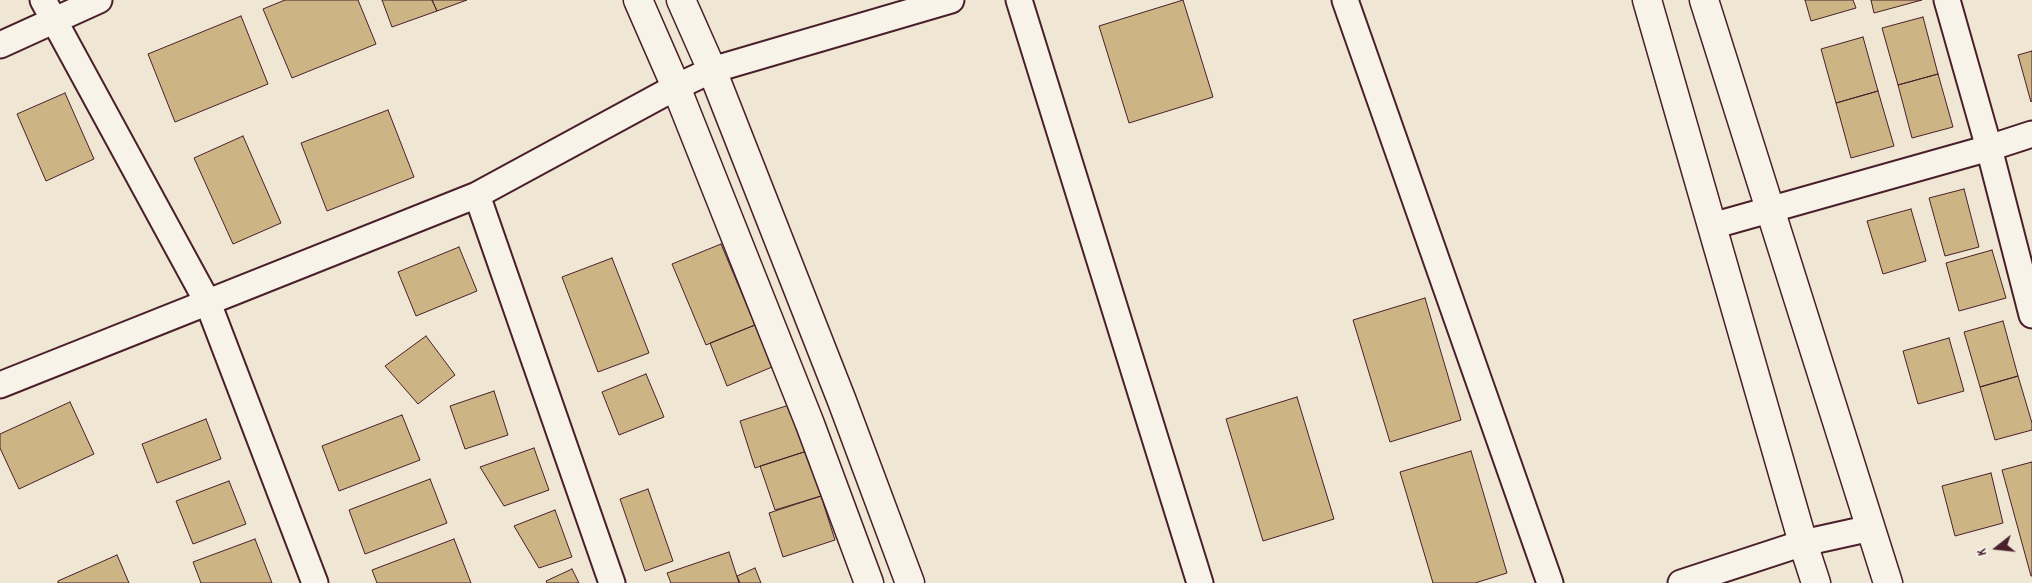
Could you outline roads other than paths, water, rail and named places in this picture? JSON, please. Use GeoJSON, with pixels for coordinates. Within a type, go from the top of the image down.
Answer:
{"type":"FeatureCollection","features":[{"type":"Feature","properties":{"kind":"street"},"geometry":{"type":"LineString","coordinates":[[0,45],[48,10],[99,0]]}},
{"type":"Feature","properties":{"kind":"street"},"geometry":{"type":"LineString","coordinates":[[638,0],[676,87],[810,424],[869,583]]}},
{"type":"Feature","properties":{"kind":"street"},"geometry":{"type":"LineString","coordinates":[[681,0],[712,70],[842,401],[910,583]]}},
{"type":"Feature","properties":{"kind":"street"},"geometry":{"type":"LineString","coordinates":[[0,385],[477,195],[676,87],[712,70],[951,0]]}},
{"type":"Feature","properties":{"kind":"street"},"geometry":{"type":"LineString","coordinates":[[1019,0],[1200,583]]}},
{"type":"Feature","properties":{"kind":"street"},"geometry":{"type":"LineString","coordinates":[[1345,0],[1550,583]]}},
{"type":"Feature","properties":{"kind":"street"},"geometry":{"type":"LineString","coordinates":[[1647,0],[1816,583]]}},
{"type":"Feature","properties":{"kind":"street"},"geometry":{"type":"LineString","coordinates":[[1704,0],[1888,583]]}},
{"type":"Feature","properties":{"kind":"street"},"geometry":{"type":"LineString","coordinates":[[1946,0],[1989,148],[2032,315]]}},
{"type":"Feature","properties":{"kind":"street"},"geometry":{"type":"LineString","coordinates":[[48,10],[208,303],[316,583]]}},
{"type":"Feature","properties":{"kind":"street"},"geometry":{"type":"LineString","coordinates":[[1712,226],[1770,208],[1989,148],[2032,134]]}},
{"type":"Feature","properties":{"kind":"street"},"geometry":{"type":"LineString","coordinates":[[477,195],[612,583]]}},
{"type":"Feature","properties":{"kind":"street"},"geometry":{"type":"LineString","coordinates":[[1681,583],[1803,543],[1871,528]]}}]}
